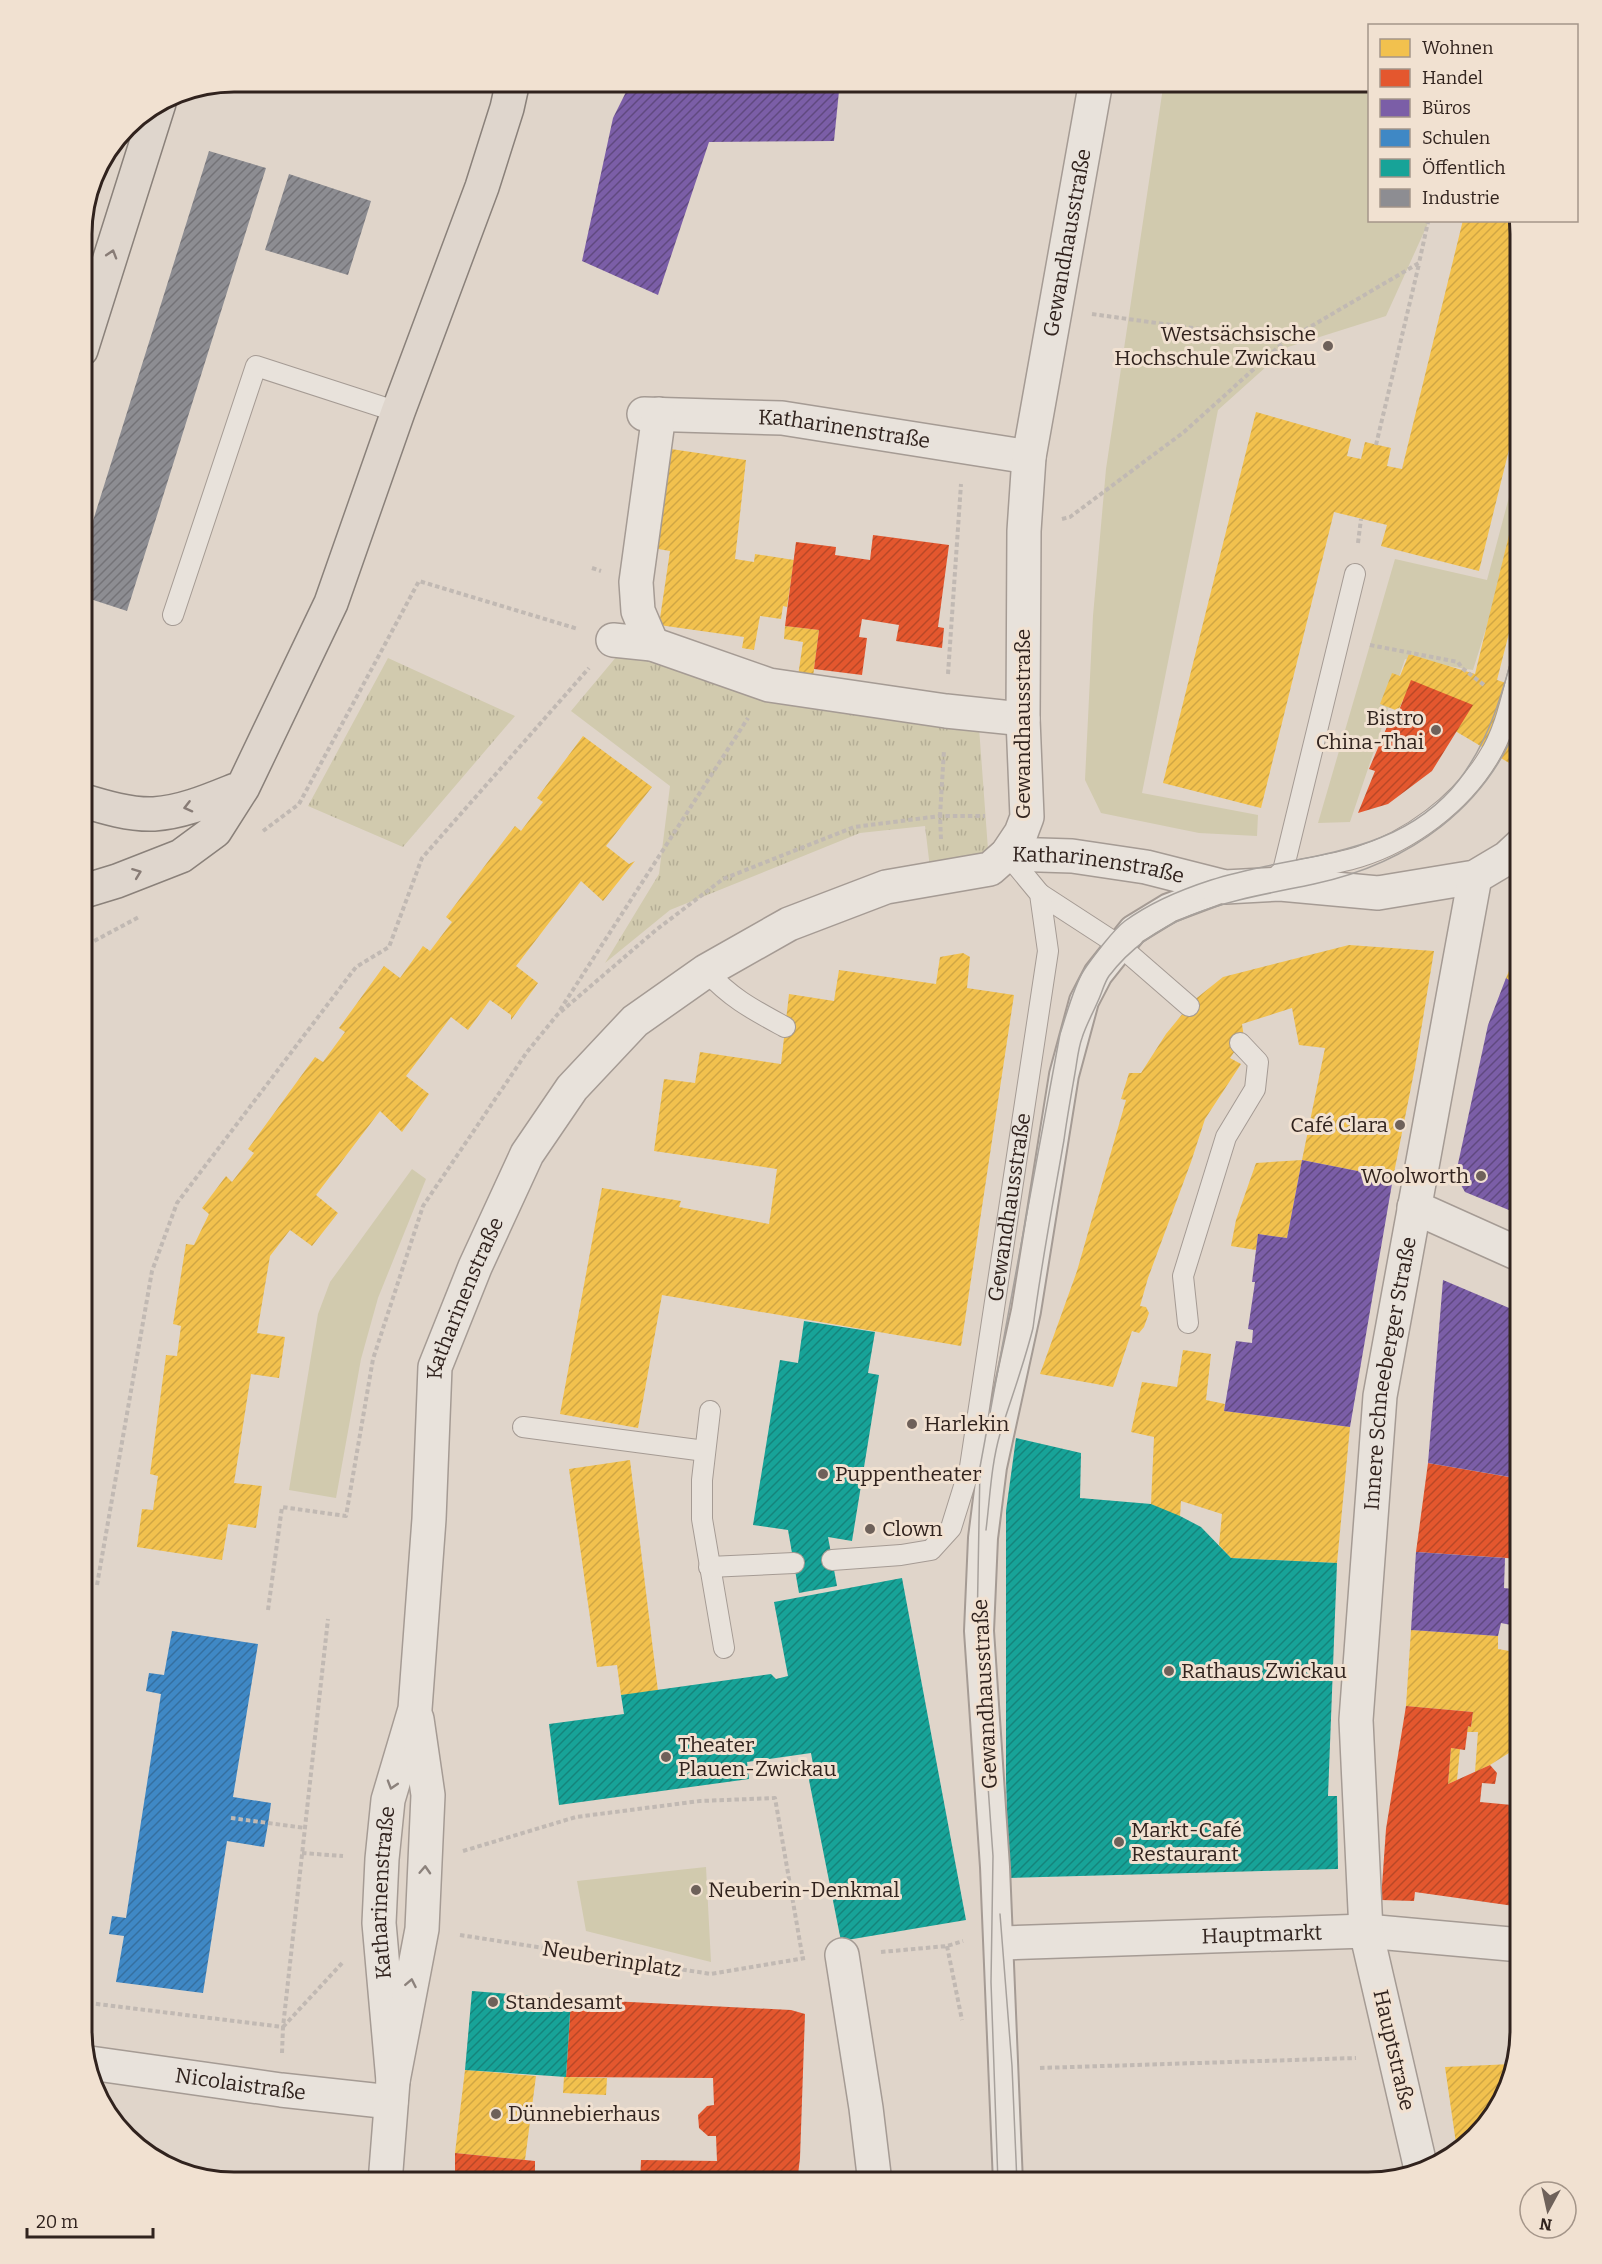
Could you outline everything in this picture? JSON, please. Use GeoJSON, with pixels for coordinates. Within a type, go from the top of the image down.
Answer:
{"type":"FeatureCollection","features":[{"type":"Feature","properties":{"kind":"main road"},"geometry":{"type":"LineString","coordinates":[[92,889],[181,856],[215,831],[243,787],[331,603],[398,412],[482,187],[511,92]]}},
{"type":"Feature","properties":{"kind":"main road"},"geometry":{"type":"LineString","coordinates":[[92,315],[156,115]]}},
{"type":"Feature","properties":{"kind":"main road"},"geometry":{"type":"LineString","coordinates":[[92,804],[109,809],[154,814],[193,806],[243,787]]}},
{"type":"Feature","properties":{"kind":"street","name":"Gewandhausstraße"},"geometry":{"type":"LineString","coordinates":[[1007,854],[1021,833],[1027,816],[1023,719],[1024,531],[1029,457],[1094,92]]}},
{"type":"Feature","properties":{"kind":"street","name":"Katharinenstraße"},"geometry":{"type":"LineString","coordinates":[[652,644],[638,611],[636,582],[651,414],[782,418],[1029,457]]}},
{"type":"Feature","properties":{"kind":"street"},"geometry":{"type":"LineString","coordinates":[[613,640],[652,644],[769,685],[946,711],[1023,719]]}},
{"type":"Feature","properties":{"kind":"street","name":"Katharinenstraße"},"geometry":{"type":"LineString","coordinates":[[392,2092],[380,1923],[382,1859],[388,1800],[415,1709],[429,1519],[435,1367],[475,1267],[526,1154],[572,1088],[635,1021],[706,971],[789,924],[886,887],[990,869],[1007,854],[1072,856],[1146,867],[1226,887],[1281,879],[1378,893],[1475,877]]}},
{"type":"Feature","properties":{"kind":"street"},"geometry":{"type":"LineString","coordinates":[[1475,877],[1510,855]]}},
{"type":"Feature","properties":{"kind":"street","name":"Innere Schneeberger Straße"},"geometry":{"type":"LineString","coordinates":[[1366,1931],[1356,1720],[1380,1396],[1475,877]]}},
{"type":"Feature","properties":{"kind":"street"},"geometry":{"type":"LineString","coordinates":[[1127,938],[1169,908],[1226,887]]}},
{"type":"Feature","properties":{"kind":"street","name":"Gewandhausstraße"},"geometry":{"type":"LineString","coordinates":[[1008,2172],[995,1867],[979,1631],[982,1561],[992,1467],[1026,1311],[1064,1074],[1084,1001],[1098,974],[1127,938]]}},
{"type":"Feature","properties":{"kind":"street"},"geometry":{"type":"LineString","coordinates":[[1414,1207],[1510,1250]]}},
{"type":"Feature","properties":{"kind":"street","name":"Katharinenstraße"},"geometry":{"type":"LineString","coordinates":[[386,2172],[392,2092],[422,1929],[428,1795],[415,1709]]}},
{"type":"Feature","properties":{"kind":"street","name":"Hauptmarkt"},"geometry":{"type":"LineString","coordinates":[[999,1943],[1366,1931],[1510,1944]]}},
{"type":"Feature","properties":{"kind":"street","name":"Hauptstraße"},"geometry":{"type":"LineString","coordinates":[[1366,1931],[1420,2163]]}},
{"type":"Feature","properties":{"kind":"street"},"geometry":{"type":"LineString","coordinates":[[842,1955],[874,2172]]}},
{"type":"Feature","properties":{"kind":"street","name":"Nicolaistraße"},"geometry":{"type":"LineString","coordinates":[[95,2064],[281,2090],[392,2092]]}},
{"type":"Feature","properties":{"kind":"lane"},"geometry":{"type":"LineString","coordinates":[[173,615],[256,366],[398,412]]}},
{"type":"Feature","properties":{"kind":"lane"},"geometry":{"type":"LineString","coordinates":[[1281,879],[1355,574]]}},
{"type":"Feature","properties":{"kind":"lane"},"geometry":{"type":"LineString","coordinates":[[1281,879],[1379,849],[1412,832],[1443,810],[1465,788],[1489,758],[1502,729],[1510,701]]}},
{"type":"Feature","properties":{"kind":"lane"},"geometry":{"type":"LineString","coordinates":[[1007,854],[1040,894],[1127,938],[1189,1006]]}},
{"type":"Feature","properties":{"kind":"lane","name":"Gewandhausstraße"},"geometry":{"type":"LineString","coordinates":[[832,1560],[901,1555],[931,1550],[951,1528],[969,1467],[1046,963],[1047,951],[1040,894]]}},
{"type":"Feature","properties":{"kind":"lane"},"geometry":{"type":"LineString","coordinates":[[706,971],[725,992],[785,1027]]}},
{"type":"Feature","properties":{"kind":"lane"},"geometry":{"type":"LineString","coordinates":[[1188,1323],[1183,1276],[1226,1137],[1255,1089],[1258,1062],[1240,1043]]}},
{"type":"Feature","properties":{"kind":"lane"},"geometry":{"type":"LineString","coordinates":[[710,1411],[702,1480],[702,1519],[724,1648]]}},
{"type":"Feature","properties":{"kind":"lane"},"geometry":{"type":"LineString","coordinates":[[523,1427],[705,1451]]}},
{"type":"Feature","properties":{"kind":"lane"},"geometry":{"type":"LineString","coordinates":[[709,1567],[794,1563]]}},
{"type":"Feature","properties":{"kind":"path"},"geometry":{"type":"LineString","coordinates":[[1376,445],[1427,222]]}},
{"type":"Feature","properties":{"kind":"path"},"geometry":{"type":"LineString","coordinates":[[1024,531],[1070,517],[1184,432],[1286,341],[1419,263]]}},
{"type":"Feature","properties":{"kind":"path"},"geometry":{"type":"LineString","coordinates":[[1055,308],[1286,341]]}},
{"type":"Feature","properties":{"kind":"path"},"geometry":{"type":"LineString","coordinates":[[944,878],[940,816],[963,447]]}},
{"type":"Feature","properties":{"kind":"path"},"geometry":{"type":"LineString","coordinates":[[97,1585],[152,1271],[177,1203],[356,966],[389,947],[422,858],[613,640],[419,581],[299,804],[261,832]]}},
{"type":"Feature","properties":{"kind":"path"},"geometry":{"type":"LineString","coordinates":[[1338,638],[1458,662],[1462,668],[1488,688]]}},
{"type":"Feature","properties":{"kind":"path"},"geometry":{"type":"LineString","coordinates":[[557,1015],[769,685]]}},
{"type":"Feature","properties":{"kind":"path"},"geometry":{"type":"LineString","coordinates":[[92,942],[148,912]]}},
{"type":"Feature","properties":{"kind":"path"},"geometry":{"type":"LineString","coordinates":[[92,2003],[283,2026],[328,1619]]}},
{"type":"Feature","properties":{"kind":"path"},"geometry":{"type":"LineString","coordinates":[[425,1862],[576,1817],[700,1801],[775,1798],[802,1958]]}},
{"type":"Feature","properties":{"kind":"path"},"geometry":{"type":"LineString","coordinates":[[231,1818],[305,1828]]}},
{"type":"Feature","properties":{"kind":"path","name":"Neuberinplatz"},"geometry":{"type":"LineString","coordinates":[[422,1929],[711,1974],[802,1958],[947,1946],[970,1939],[999,1943]]}},
{"type":"Feature","properties":{"kind":"path"},"geometry":{"type":"LineString","coordinates":[[947,1946],[963,2023]]}},
{"type":"Feature","properties":{"kind":"path"},"geometry":{"type":"LineString","coordinates":[[1038,2068],[1396,2057]]}},
{"type":"Feature","properties":{"kind":"green space"},"geometry":{"type":"Polygon","coordinates":[[[1162,92],[1368,92],[1368,222],[1429,222],[1386,316],[1288,347],[1218,410],[1142,793],[1258,815],[1257,836],[1199,833],[1101,813],[1085,780],[1093,616],[1106,469],[1162,92]]]}},
{"type":"Feature","properties":{"kind":"green space"},"geometry":{"type":"Polygon","coordinates":[[[1510,493],[1510,552],[1473,670],[1405,659],[1350,822],[1318,823],[1395,559],[1487,580],[1510,493]]]}},
{"type":"Feature","properties":{"kind":"green space"},"geometry":{"type":"Polygon","coordinates":[[[617,656],[978,714],[989,863],[930,868],[925,826],[860,833],[670,910],[605,963],[659,874],[670,786],[571,711],[617,656]]]}},
{"type":"Feature","properties":{"kind":"green space"},"geometry":{"type":"Polygon","coordinates":[[[388,658],[515,716],[403,847],[308,806],[388,658]]]}},
{"type":"Feature","properties":{"kind":"green space"},"geometry":{"type":"Polygon","coordinates":[[[412,1169],[426,1179],[378,1298],[361,1359],[336,1498],[289,1490],[318,1314],[330,1282],[412,1169]]]}},
{"type":"Feature","properties":{"kind":"green space"},"geometry":{"type":"Polygon","coordinates":[[[706,1867],[711,1962],[586,1931],[577,1881],[706,1867]]]}},
{"type":"Feature","properties":{"kind":"building: Wohnen"},"geometry":{"type":"Polygon","coordinates":[[[1463,222],[1509,222],[1510,446],[1479,571],[1381,546],[1387,525],[1334,512],[1261,808],[1163,783],[1256,412],[1351,439],[1347,456],[1361,459],[1365,442],[1391,448],[1387,466],[1402,469],[1463,222]]]}},
{"type":"Feature","properties":{"kind":"building: Wohnen"},"geometry":{"type":"Polygon","coordinates":[[[664,448],[746,460],[735,559],[754,562],[755,554],[794,560],[787,607],[783,606],[781,619],[760,616],[754,650],[742,648],[744,637],[659,625],[670,551],[652,548],[664,448]]]}},
{"type":"Feature","properties":{"kind":"building: Wohnen"},"geometry":{"type":"Polygon","coordinates":[[[1509,535],[1510,629],[1497,680],[1510,684],[1510,763],[1403,700],[1398,711],[1380,704],[1392,673],[1400,676],[1409,654],[1475,674],[1509,535]]]}},
{"type":"Feature","properties":{"kind":"building: Wohnen"},"geometry":{"type":"Polygon","coordinates":[[[785,626],[819,630],[812,685],[797,683],[803,642],[784,639],[785,626]]]}},
{"type":"Feature","properties":{"kind":"building: Wohnen"},"geometry":{"type":"Polygon","coordinates":[[[583,736],[652,787],[606,846],[629,864],[635,861],[603,901],[581,881],[516,966],[538,983],[511,1020],[511,1015],[490,1000],[468,1030],[451,1017],[406,1076],[429,1094],[402,1132],[380,1111],[316,1195],[338,1213],[312,1246],[290,1230],[270,1256],[257,1333],[285,1337],[279,1378],[251,1374],[234,1483],[262,1486],[256,1528],[228,1524],[222,1560],[137,1547],[142,1509],[153,1510],[158,1476],[150,1474],[166,1355],[177,1356],[181,1326],[173,1324],[186,1244],[194,1245],[209,1214],[202,1208],[226,1176],[232,1182],[254,1153],[248,1149],[315,1057],[323,1062],[345,1032],[339,1028],[384,966],[400,978],[423,946],[430,951],[452,922],[446,917],[515,826],[521,831],[543,802],[537,798],[583,736]]]}},
{"type":"Feature","properties":{"kind":"building: Wohnen"},"geometry":{"type":"Polygon","coordinates":[[[1349,945],[1434,951],[1415,1067],[1393,1178],[1302,1160],[1325,1048],[1299,1045],[1292,1008],[1242,1024],[1244,1038],[1230,1058],[1241,1064],[1205,1119],[1148,1278],[1140,1306],[1146,1307],[1149,1313],[1139,1333],[1132,1331],[1113,1387],[1040,1374],[1077,1271],[1126,1100],[1121,1099],[1129,1073],[1141,1073],[1166,1034],[1193,1001],[1223,977],[1349,945]]]}},
{"type":"Feature","properties":{"kind":"building: Wohnen"},"geometry":{"type":"Polygon","coordinates":[[[963,953],[970,957],[967,988],[1014,995],[961,1346],[662,1295],[638,1428],[560,1414],[602,1188],[681,1201],[679,1207],[769,1224],[777,1169],[654,1151],[664,1079],[695,1083],[700,1052],[781,1064],[789,994],[834,1001],[839,970],[936,984],[940,957],[963,953]]]}},
{"type":"Feature","properties":{"kind":"building: Wohnen"},"geometry":{"type":"Polygon","coordinates":[[[1510,968],[1510,981],[1506,978],[1510,968]]]}},
{"type":"Feature","properties":{"kind":"building: Wohnen"},"geometry":{"type":"Polygon","coordinates":[[[1302,1160],[1287,1238],[1258,1234],[1256,1250],[1231,1246],[1236,1220],[1256,1163],[1302,1160]]]}},
{"type":"Feature","properties":{"kind":"building: Wohnen"},"geometry":{"type":"Polygon","coordinates":[[[1183,1350],[1211,1354],[1206,1400],[1225,1404],[1224,1411],[1350,1427],[1337,1563],[1231,1558],[1219,1545],[1222,1514],[1181,1501],[1180,1517],[1151,1504],[1154,1437],[1131,1432],[1142,1382],[1177,1387],[1183,1350]]]}},
{"type":"Feature","properties":{"kind":"building: Wohnen"},"geometry":{"type":"Polygon","coordinates":[[[630,1460],[658,1691],[621,1695],[617,1665],[597,1667],[569,1469],[630,1460]]]}},
{"type":"Feature","properties":{"kind":"building: Wohnen"},"geometry":{"type":"Polygon","coordinates":[[[1411,1630],[1498,1636],[1498,1649],[1510,1651],[1510,1752],[1490,1765],[1475,1772],[1478,1732],[1467,1732],[1468,1726],[1471,1727],[1473,1712],[1406,1706],[1411,1630]]]}},
{"type":"Feature","properties":{"kind":"building: Wohnen"},"geometry":{"type":"Polygon","coordinates":[[[1451,1748],[1460,1749],[1457,1780],[1448,1784],[1451,1748]]]}},
{"type":"Feature","properties":{"kind":"building: Wohnen"},"geometry":{"type":"Polygon","coordinates":[[[1506,2064],[1500,2085],[1491,2102],[1469,2131],[1456,2142],[1445,2067],[1506,2064]]]}},
{"type":"Feature","properties":{"kind":"building: Wohnen","name":"Dünnebierhaus"},"geometry":{"type":"Polygon","coordinates":[[[465,2070],[536,2076],[525,2160],[455,2153],[465,2070]]]}},
{"type":"Feature","properties":{"kind":"building: Wohnen"},"geometry":{"type":"Polygon","coordinates":[[[564,2077],[607,2078],[606,2095],[563,2093],[564,2077]]]}},
{"type":"Feature","properties":{"kind":"building: Wohnen"},"geometry":{"type":"Polygon","coordinates":[[[193,2167],[227,2172],[206,2170],[193,2167]]]}},
{"type":"Feature","properties":{"kind":"building: Handel"},"geometry":{"type":"Polygon","coordinates":[[[873,535],[949,545],[938,627],[944,628],[942,648],[896,641],[899,625],[862,619],[859,637],[867,638],[862,675],[814,669],[819,630],[785,626],[796,542],[836,547],[835,555],[870,560],[873,535]]]}},
{"type":"Feature","properties":{"kind":"building: Handel"},"geometry":{"type":"Polygon","coordinates":[[[1411,680],[1473,705],[1432,771],[1388,804],[1358,813],[1375,771],[1369,769],[1389,722],[1394,723],[1411,680]]]}},
{"type":"Feature","properties":{"kind":"building: Handel"},"geometry":{"type":"Polygon","coordinates":[[[1428,1463],[1510,1477],[1510,1558],[1416,1552],[1428,1463]]]}},
{"type":"Feature","properties":{"kind":"building: Handel"},"geometry":{"type":"Polygon","coordinates":[[[1406,1706],[1473,1712],[1471,1727],[1468,1726],[1465,1750],[1451,1748],[1448,1784],[1490,1765],[1497,1773],[1495,1784],[1482,1783],[1480,1802],[1510,1805],[1510,1905],[1415,1892],[1414,1901],[1381,1900],[1386,1829],[1406,1706]]]}},
{"type":"Feature","properties":{"kind":"building: Handel"},"geometry":{"type":"Polygon","coordinates":[[[571,1999],[791,2010],[805,2014],[798,2172],[640,2172],[641,2160],[717,2161],[716,2136],[708,2136],[699,2128],[698,2115],[707,2106],[714,2105],[713,2078],[566,2077],[571,1999]]]}},
{"type":"Feature","properties":{"kind":"building: Handel"},"geometry":{"type":"Polygon","coordinates":[[[455,2153],[535,2161],[535,2172],[455,2172],[455,2153]]]}},
{"type":"Feature","properties":{"kind":"building: Büros"},"geometry":{"type":"Polygon","coordinates":[[[626,92],[839,92],[834,141],[709,142],[658,295],[582,261],[613,118],[626,92]]]}},
{"type":"Feature","properties":{"kind":"building: Büros"},"geometry":{"type":"Polygon","coordinates":[[[1506,978],[1510,981],[1510,1210],[1465,1192],[1456,1173],[1488,1025],[1506,978]]]}},
{"type":"Feature","properties":{"kind":"building: Büros"},"geometry":{"type":"Polygon","coordinates":[[[1302,1160],[1393,1178],[1350,1427],[1224,1411],[1236,1341],[1252,1343],[1253,1330],[1248,1329],[1255,1282],[1252,1282],[1258,1234],[1287,1238],[1302,1160]]]}},
{"type":"Feature","properties":{"kind":"building: Büros"},"geometry":{"type":"Polygon","coordinates":[[[1443,1280],[1510,1308],[1510,1477],[1428,1463],[1443,1280]]]}},
{"type":"Feature","properties":{"kind":"building: Büros"},"geometry":{"type":"Polygon","coordinates":[[[1416,1552],[1505,1558],[1504,1588],[1510,1589],[1510,1625],[1501,1623],[1498,1636],[1411,1630],[1416,1552]]]}},
{"type":"Feature","properties":{"kind":"building: Schulen"},"geometry":{"type":"Polygon","coordinates":[[[172,1631],[258,1644],[233,1797],[271,1803],[268,1824],[264,1847],[227,1841],[203,1993],[116,1982],[124,1936],[109,1934],[112,1916],[126,1918],[161,1694],[146,1691],[149,1673],[164,1675],[172,1631]]]}},
{"type":"Feature","properties":{"kind":"building: Öffentlich"},"geometry":{"type":"Polygon","coordinates":[[[804,1321],[875,1332],[868,1373],[879,1375],[852,1541],[828,1537],[837,1586],[799,1593],[788,1530],[753,1525],[780,1360],[798,1363],[804,1321]]]}},
{"type":"Feature","properties":{"kind":"building: Öffentlich","name":"Rathaus Zwickau"},"geometry":{"type":"Polygon","coordinates":[[[1016,1438],[1081,1453],[1080,1498],[1151,1504],[1201,1527],[1231,1558],[1337,1563],[1328,1796],[1337,1796],[1338,1869],[1009,1878],[1006,1779],[1006,1511],[1016,1438]]]}},
{"type":"Feature","properties":{"kind":"building: Öffentlich","name":"Theater Plauen-Zwickau"},"geometry":{"type":"Polygon","coordinates":[[[902,1578],[966,1920],[841,1941],[809,1780],[814,1770],[811,1753],[747,1762],[749,1779],[559,1805],[549,1724],[624,1714],[621,1695],[771,1674],[776,1679],[788,1676],[774,1602],[902,1578]]]}},
{"type":"Feature","properties":{"kind":"building: Öffentlich"},"geometry":{"type":"Polygon","coordinates":[[[472,1991],[571,1999],[566,2077],[465,2070],[472,1991]]]}},
{"type":"Feature","properties":{"kind":"building: Industrie"},"geometry":{"type":"Polygon","coordinates":[[[209,151],[266,168],[127,611],[92,600],[92,524],[209,151]]]}},
{"type":"Feature","properties":{"kind":"building: Industrie"},"geometry":{"type":"Polygon","coordinates":[[[289,174],[371,201],[348,275],[265,250],[289,174]]]}},
{"type":"Feature","properties":{"kind":"tram line"},"geometry":{"type":"LineString","coordinates":[[998,2172],[991,1982],[993,1856],[977,1631],[980,1467],[1060,1034],[1070,1001],[1084,970],[1109,937],[1125,921],[1155,902],[1211,880],[1344,849],[1376,839],[1406,825],[1434,806],[1459,780],[1481,744],[1498,706],[1510,666]]}},
{"type":"Feature","properties":{"kind":"tram line"},"geometry":{"type":"LineString","coordinates":[[986,1530],[997,1446],[1033,1328],[1043,1257],[1080,1047],[1085,1028],[1109,976],[1129,953],[1176,922],[1230,902],[1349,875],[1413,846],[1467,803],[1489,777],[1510,740]]}},
{"type":"Feature","properties":{"kind":"tram line"},"geometry":{"type":"LineString","coordinates":[[1000,1914],[1012,2066],[1017,2172]]}},
{"type":"Feature","properties":{"kind":"place","name":"Westsächsische Hochschule Zwickau"},"geometry":{"type":"Point","coordinates":[1328,346]}},
{"type":"Feature","properties":{"kind":"place","name":"Bistro China-Thai"},"geometry":{"type":"Point","coordinates":[1436,730]}},
{"type":"Feature","properties":{"kind":"place","name":"Café Clara"},"geometry":{"type":"Point","coordinates":[1400,1125]}},
{"type":"Feature","properties":{"kind":"place","name":"Woolworth"},"geometry":{"type":"Point","coordinates":[1481,1176]}},
{"type":"Feature","properties":{"kind":"place","name":"Harlekin"},"geometry":{"type":"Point","coordinates":[912,1424]}},
{"type":"Feature","properties":{"kind":"place","name":"Puppentheater"},"geometry":{"type":"Point","coordinates":[823,1474]}},
{"type":"Feature","properties":{"kind":"place","name":"Clown"},"geometry":{"type":"Point","coordinates":[870,1529]}},
{"type":"Feature","properties":{"kind":"place","name":"Rathaus Zwickau"},"geometry":{"type":"Point","coordinates":[1169,1671]}},
{"type":"Feature","properties":{"kind":"place","name":"Theater Plauen-Zwickau"},"geometry":{"type":"Point","coordinates":[666,1757]}},
{"type":"Feature","properties":{"kind":"place","name":"Markt-Café Restaurant"},"geometry":{"type":"Point","coordinates":[1119,1842]}},
{"type":"Feature","properties":{"kind":"place","name":"Neuberin-Denkmal"},"geometry":{"type":"Point","coordinates":[696,1890]}},
{"type":"Feature","properties":{"kind":"place","name":"Standesamt"},"geometry":{"type":"Point","coordinates":[493,2002]}},
{"type":"Feature","properties":{"kind":"place","name":"Dünnebierhaus"},"geometry":{"type":"Point","coordinates":[496,2114]}}]}
